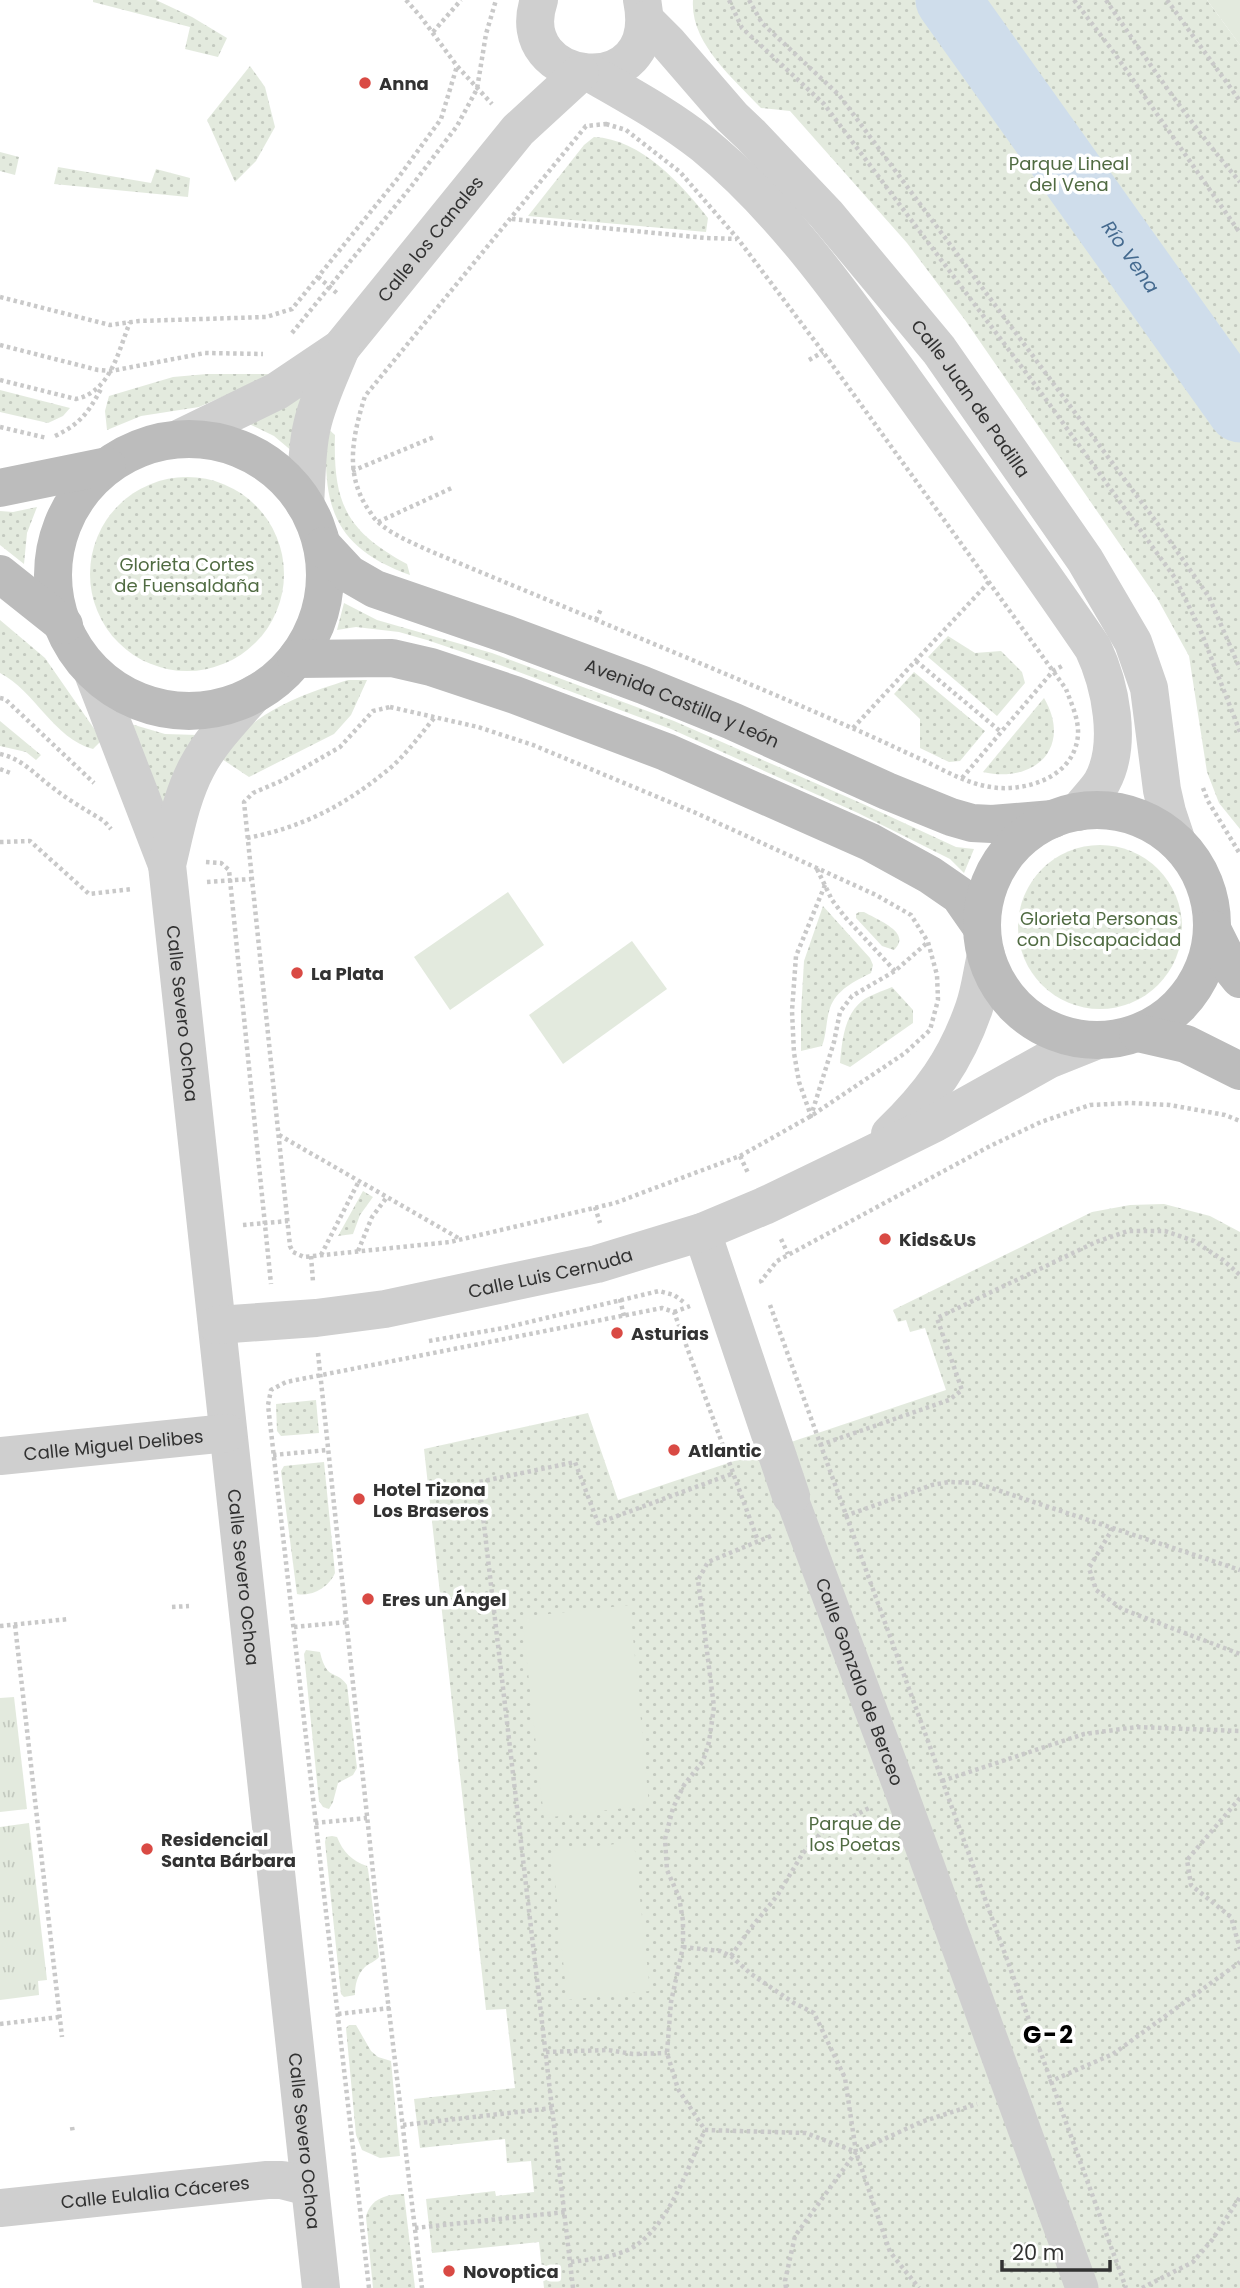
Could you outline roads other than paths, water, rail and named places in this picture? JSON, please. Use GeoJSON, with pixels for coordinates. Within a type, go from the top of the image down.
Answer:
{"type":"FeatureCollection","features":[{"type":"Feature","properties":{"kind":"main road"},"geometry":{"type":"LineString","coordinates":[[0,488],[107,466],[149,444],[180,438],[214,440],[247,451],[276,469],[292,485],[313,517],[323,547],[325,576],[322,606],[312,634],[296,659],[254,694],[240,701],[209,709],[163,709],[119,693],[93,673],[81,656],[59,611],[54,582],[55,553],[63,524],[77,498],[107,466]]}},
{"type":"Feature","properties":{"kind":"main road","name":"Avenida Castilla y León"},"geometry":{"type":"LineString","coordinates":[[323,547],[349,574],[375,589],[643,685],[951,817],[972,823],[992,824],[1065,815]]}},
{"type":"Feature","properties":{"kind":"main road"},"geometry":{"type":"LineString","coordinates":[[0,574],[64,625]]}},
{"type":"Feature","properties":{"kind":"main road"},"geometry":{"type":"LineString","coordinates":[[296,659],[392,657],[430,667],[515,695],[653,747],[870,842],[945,884],[959,895],[984,942],[995,978],[1008,999],[1026,1016],[1071,1038],[1096,1041],[1117,1039],[1158,1023],[1176,1009],[1191,992],[1202,973],[1209,951],[1212,929],[1208,897],[1197,867],[1177,842],[1160,829],[1141,819],[1120,813],[1099,810],[1065,815],[1029,833],[1009,852],[994,875],[985,901],[984,942]]}},
{"type":"Feature","properties":{"kind":"main road"},"geometry":{"type":"LineString","coordinates":[[1212,929],[1240,979]]}},
{"type":"Feature","properties":{"kind":"main road"},"geometry":{"type":"LineString","coordinates":[[1138,1033],[1186,1044],[1240,1071]]}},
{"type":"Feature","properties":{"kind":"street"},"geometry":{"type":"LineString","coordinates":[[586,74],[618,66],[629,58],[638,47],[646,9]]}},
{"type":"Feature","properties":{"kind":"street","name":"Calle Juan de Padilla"},"geometry":{"type":"LineString","coordinates":[[646,9],[668,43],[732,117],[826,214],[939,350],[1084,560],[1133,642],[1149,688],[1162,790],[1177,842]]}},
{"type":"Feature","properties":{"kind":"street"},"geometry":{"type":"LineString","coordinates":[[530,12],[547,53],[556,62],[586,74],[664,116],[705,146],[745,182],[782,221],[860,319],[1093,648],[1100,663],[1111,706],[1113,737],[1110,761],[1102,782],[1065,815]]}},
{"type":"Feature","properties":{"kind":"street","name":"Calle los Canales"},"geometry":{"type":"LineString","coordinates":[[518,130],[533,74],[530,12]]}},
{"type":"Feature","properties":{"kind":"street","name":"Calle los Canales"},"geometry":{"type":"LineString","coordinates":[[180,438],[277,391],[341,348],[518,130],[586,74]]}},
{"type":"Feature","properties":{"kind":"street","name":"Calle los Canales"},"geometry":{"type":"LineString","coordinates":[[305,504],[312,427],[341,348]]}},
{"type":"Feature","properties":{"kind":"street","name":"Calle Severo Ochoa"},"geometry":{"type":"LineString","coordinates":[[93,673],[167,865],[321,2288]]}},
{"type":"Feature","properties":{"kind":"street","name":"Calle Severo Ochoa"},"geometry":{"type":"LineString","coordinates":[[167,865],[182,803],[197,766],[219,734],[254,694]]}},
{"type":"Feature","properties":{"kind":"street","name":"Calle Luis Cernuda"},"geometry":{"type":"LineString","coordinates":[[866,1157],[932,1090],[956,1051],[975,1006],[984,942]]}},
{"type":"Feature","properties":{"kind":"street","name":"Calle Luis Cernuda"},"geometry":{"type":"LineString","coordinates":[[217,1325],[316,1318],[385,1309],[597,1264],[702,1232],[764,1206],[866,1157],[935,1123],[1050,1059],[1096,1041]]}},
{"type":"Feature","properties":{"kind":"street","name":"Calle Gonzalo de Berceo"},"geometry":{"type":"LineString","coordinates":[[702,1232],[781,1510],[1011,2094],[1082,2288]]}},
{"type":"Feature","properties":{"kind":"street","name":"Calle Miguel Delibes"},"geometry":{"type":"LineString","coordinates":[[0,1456],[227,1433]]}},
{"type":"Feature","properties":{"kind":"street","name":"Calle Eulalia Cáceres"},"geometry":{"type":"LineString","coordinates":[[0,2208],[267,2180],[282,2180],[309,2187]]}},
{"type":"Feature","properties":{"kind":"waterway","name":"Río Vena"},"geometry":{"type":"LineString","coordinates":[[948,0],[1240,410]]}},
{"type":"Feature","properties":{"kind":"place","name":"Anna"},"geometry":{"type":"Point","coordinates":[365,83]}},
{"type":"Feature","properties":{"kind":"place","name":"La Plata"},"geometry":{"type":"Point","coordinates":[297,973]}},
{"type":"Feature","properties":{"kind":"place","name":"Kids&Us"},"geometry":{"type":"Point","coordinates":[885,1239]}},
{"type":"Feature","properties":{"kind":"place","name":"Asturias"},"geometry":{"type":"Point","coordinates":[617,1333]}},
{"type":"Feature","properties":{"kind":"place","name":"Atlantic"},"geometry":{"type":"Point","coordinates":[674,1450]}},
{"type":"Feature","properties":{"kind":"place","name":"Hotel Tizona Los Braseros"},"geometry":{"type":"Point","coordinates":[359,1499]}},
{"type":"Feature","properties":{"kind":"place","name":"Eres un Ángel"},"geometry":{"type":"Point","coordinates":[368,1599]}},
{"type":"Feature","properties":{"kind":"place","name":"Residencial Santa Bárbara"},"geometry":{"type":"Point","coordinates":[147,1849]}},
{"type":"Feature","properties":{"kind":"place","name":"Novoptica"},"geometry":{"type":"Point","coordinates":[449,2271]}},
{"type":"Feature","properties":{"kind":"district","name":"G-2"},"geometry":{"type":"Point","coordinates":[1049,2034]}},
{"type":"Feature","properties":{"kind":"park label","name":"Parque Lineal del Vena"},"geometry":{"type":"Point","coordinates":[1069,173]}},
{"type":"Feature","properties":{"kind":"park label","name":"Glorieta Cortes de Fuensaldaña"},"geometry":{"type":"Point","coordinates":[187,574]}},
{"type":"Feature","properties":{"kind":"park label","name":"Glorieta Personas con Discapacidad"},"geometry":{"type":"Point","coordinates":[1099,928]}},
{"type":"Feature","properties":{"kind":"park label","name":"Parque de los Poetas"},"geometry":{"type":"Point","coordinates":[855,1833]}}]}
